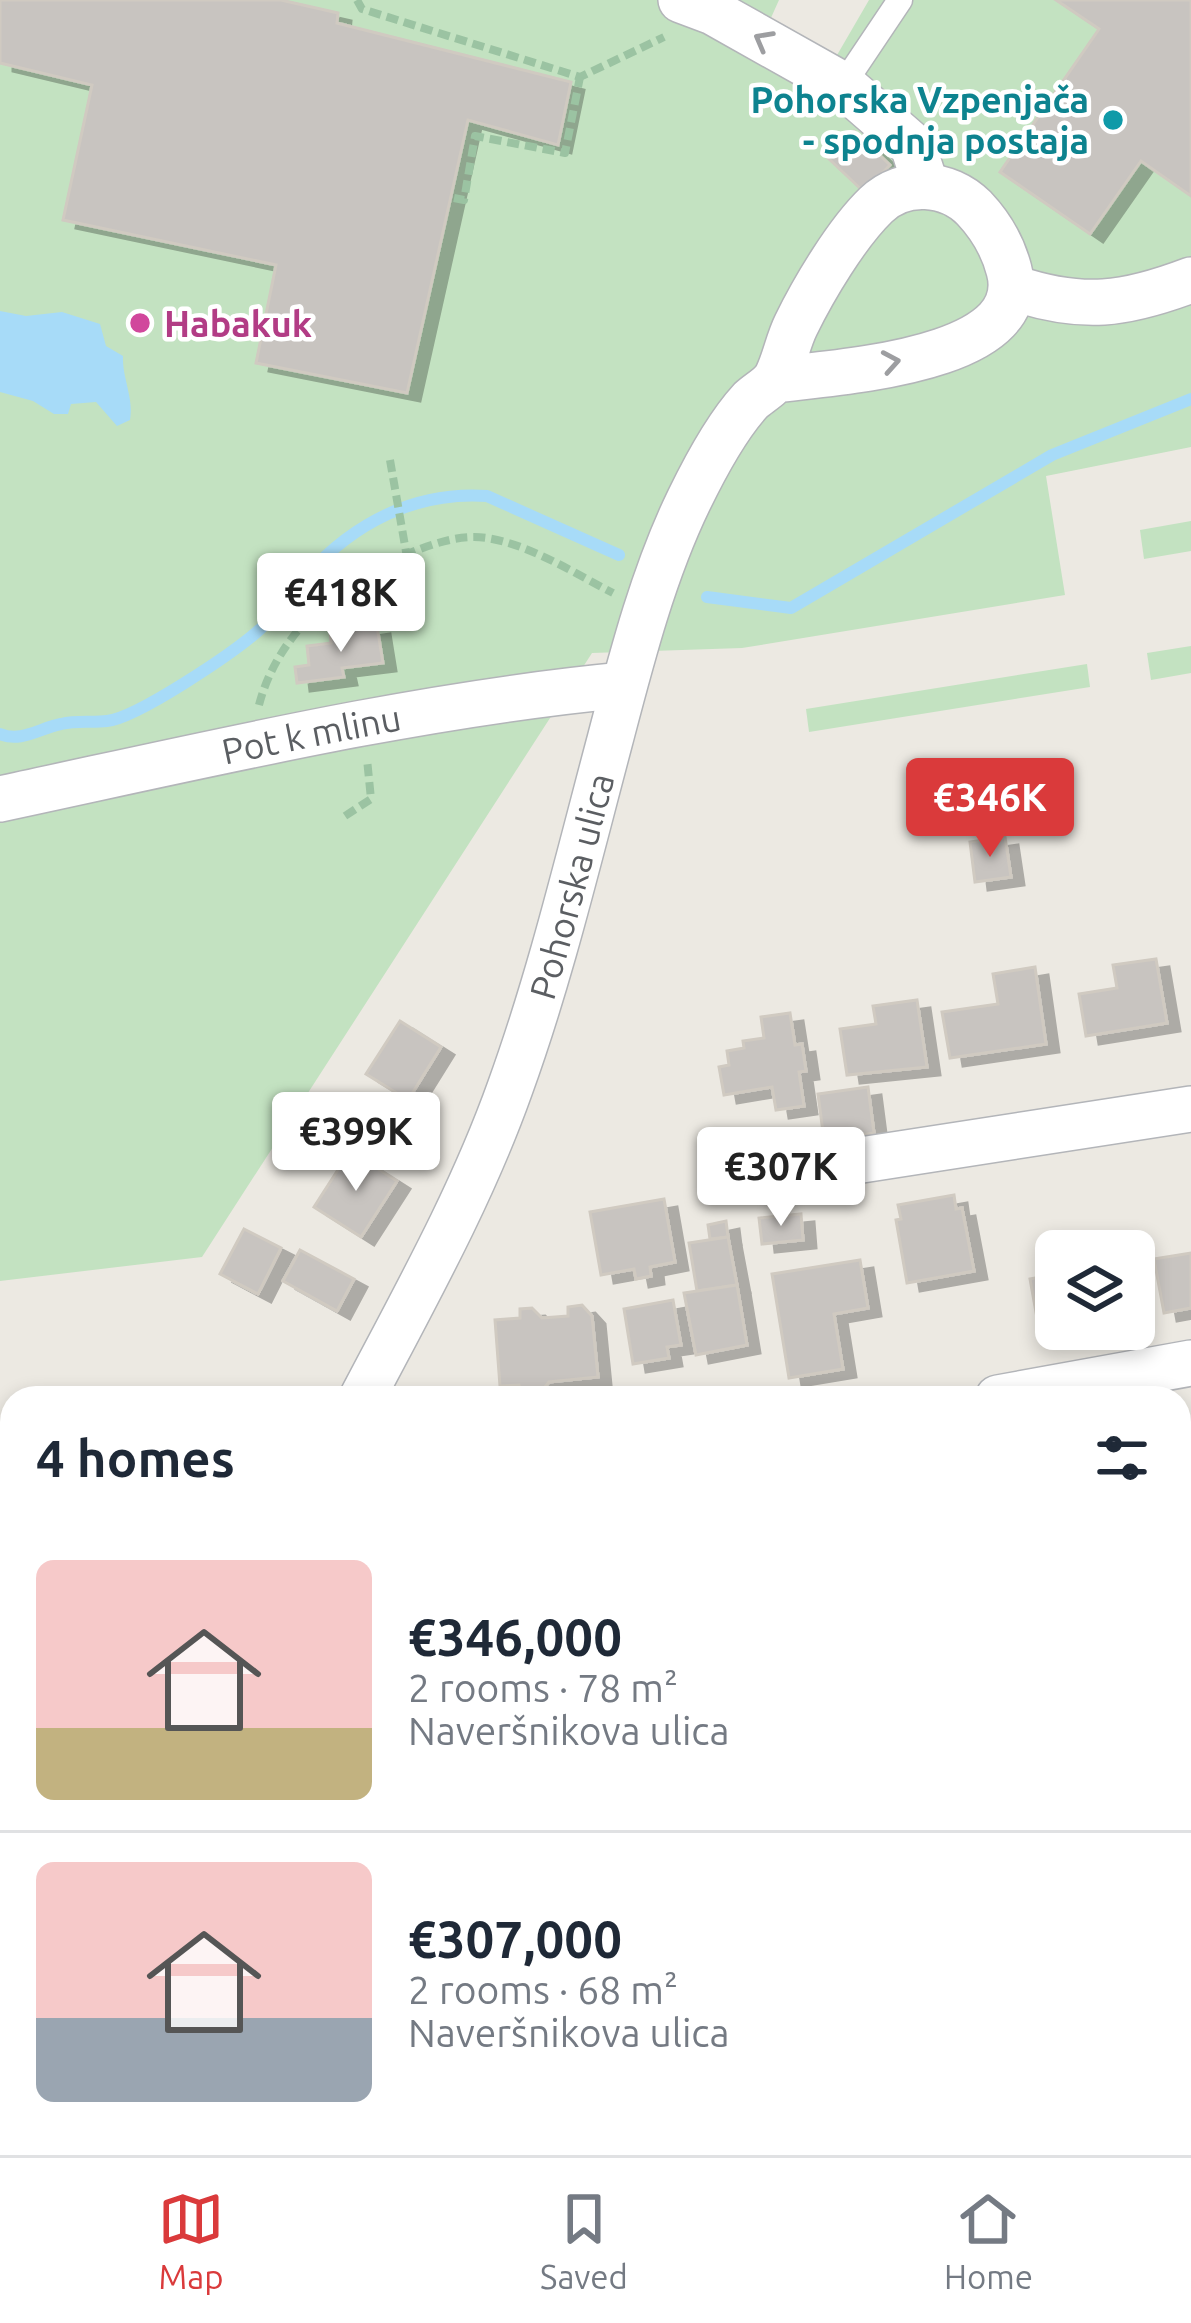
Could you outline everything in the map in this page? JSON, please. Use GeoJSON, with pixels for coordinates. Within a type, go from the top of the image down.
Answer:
{"type":"FeatureCollection","features":[{"type":"Feature","properties":{"kind":"street"},"geometry":{"type":"LineString","coordinates":[[697,6],[843,85],[913,146],[926,186],[958,194],[1004,250],[1014,288],[1004,315],[971,341],[918,357],[776,380]]}},
{"type":"Feature","properties":{"kind":"street","name":"Pohorska ulica"},"geometry":{"type":"LineString","coordinates":[[368,1386],[485,1151],[510,1089],[560,926],[624,685],[688,502],[740,416],[776,380],[795,326],[832,264],[878,203],[902,189],[926,186]]}},
{"type":"Feature","properties":{"kind":"street"},"geometry":{"type":"LineString","coordinates":[[1014,288],[1052,301],[1091,304],[1127,302],[1191,280]]}},
{"type":"Feature","properties":{"kind":"street","name":"Pot k mlinu"},"geometry":{"type":"LineString","coordinates":[[0,799],[252,746],[539,694],[624,685]]}},
{"type":"Feature","properties":{"kind":"street"},"geometry":{"type":"LineString","coordinates":[[758,1176],[1191,1109]]}},
{"type":"Feature","properties":{"kind":"street"},"geometry":{"type":"LineString","coordinates":[[1064,1386],[1191,1363]]}},
{"type":"Feature","properties":{"kind":"lane"},"geometry":{"type":"LineString","coordinates":[[843,85],[900,0]]}},
{"type":"Feature","properties":{"kind":"path"},"geometry":{"type":"LineString","coordinates":[[357,0],[362,9],[580,77],[613,64],[697,6]]}},
{"type":"Feature","properties":{"kind":"path"},"geometry":{"type":"LineString","coordinates":[[454,198],[464,200],[475,136],[565,153],[580,77]]}},
{"type":"Feature","properties":{"kind":"path"},"geometry":{"type":"LineString","coordinates":[[390,460],[415,604]]}},
{"type":"Feature","properties":{"kind":"path"},"geometry":{"type":"LineString","coordinates":[[252,746],[267,674],[290,644],[335,591],[406,551],[450,539],[483,537],[537,554],[626,599]]}},
{"type":"Feature","properties":{"kind":"path"},"geometry":{"type":"LineString","coordinates":[[346,816],[371,799],[365,746]]}},
{"type":"Feature","properties":{"kind":"green space"},"geometry":{"type":"Polygon","coordinates":[[[0,0],[779,0],[770,20],[833,62],[869,0],[1191,0],[1191,447],[1046,476],[1065,595],[742,648],[592,653],[202,1257],[0,1281],[0,0]]]}},
{"type":"Feature","properties":{"kind":"green space"},"geometry":{"type":"Polygon","coordinates":[[[1191,521],[1191,551],[1144,559],[1140,530],[1191,521]]]}},
{"type":"Feature","properties":{"kind":"green space"},"geometry":{"type":"Polygon","coordinates":[[[1191,646],[1191,673],[1151,680],[1147,653],[1191,646]]]}},
{"type":"Feature","properties":{"kind":"green space"},"geometry":{"type":"Polygon","coordinates":[[[1087,664],[1090,687],[809,732],[806,709],[1087,664]]]}},
{"type":"Feature","properties":{"kind":"water"},"geometry":{"type":"Polygon","coordinates":[[[0,311],[26,316],[62,312],[100,324],[106,346],[123,356],[130,420],[117,426],[96,402],[71,404],[68,414],[54,414],[33,401],[0,392],[0,311]]]}},
{"type":"Feature","properties":{"kind":"building"},"geometry":{"type":"Polygon","coordinates":[[[0,0],[281,0],[338,13],[337,23],[571,82],[558,145],[468,120],[407,393],[256,363],[276,265],[63,220],[92,85],[0,63],[0,0]]]}},
{"type":"Feature","properties":{"kind":"building","name":"Pohorska Vzpenjača - spodnja postaja"},"geometry":{"type":"Polygon","coordinates":[[[1056,0],[1191,0],[1191,196],[1141,161],[1090,234],[1000,172],[1099,29],[1056,0]]]}},
{"type":"Feature","properties":{"kind":"building"},"geometry":{"type":"Polygon","coordinates":[[[854,131],[890,165],[864,192],[828,158],[854,131]]]}},
{"type":"Feature","properties":{"kind":"building"},"geometry":{"type":"Polygon","coordinates":[[[377,626],[383,663],[342,668],[344,677],[297,683],[295,667],[309,665],[307,646],[331,643],[330,633],[377,626]]]}},
{"type":"Feature","properties":{"kind":"building"},"geometry":{"type":"Polygon","coordinates":[[[1005,837],[1011,877],[975,882],[970,842],[1005,837]]]}},
{"type":"Feature","properties":{"kind":"building"},"geometry":{"type":"Polygon","coordinates":[[[1156,959],[1167,1023],[1086,1036],[1079,994],[1117,988],[1113,965],[1156,959]]]}},
{"type":"Feature","properties":{"kind":"building"},"geometry":{"type":"Polygon","coordinates":[[[1035,967],[1046,1044],[950,1058],[942,1012],[998,1004],[993,974],[1035,967]]]}},
{"type":"Feature","properties":{"kind":"building"},"geometry":{"type":"Polygon","coordinates":[[[917,1000],[927,1067],[847,1075],[840,1029],[876,1024],[873,1006],[917,1000]]]}},
{"type":"Feature","properties":{"kind":"building"},"geometry":{"type":"Polygon","coordinates":[[[790,1013],[795,1045],[802,1044],[806,1071],[799,1072],[804,1106],[776,1110],[772,1087],[724,1095],[719,1067],[729,1065],[727,1051],[744,1048],[743,1041],[764,1038],[761,1017],[790,1013]]]}},
{"type":"Feature","properties":{"kind":"building"},"geometry":{"type":"Polygon","coordinates":[[[400,1021],[441,1047],[408,1100],[366,1074],[400,1021]]]}},
{"type":"Feature","properties":{"kind":"building"},"geometry":{"type":"Polygon","coordinates":[[[868,1087],[874,1133],[824,1140],[818,1094],[868,1087]]]}},
{"type":"Feature","properties":{"kind":"building"},"geometry":{"type":"Polygon","coordinates":[[[350,1151],[397,1181],[361,1237],[314,1207],[350,1151]]]}},
{"type":"Feature","properties":{"kind":"building"},"geometry":{"type":"Polygon","coordinates":[[[954,1195],[956,1209],[962,1208],[974,1271],[907,1283],[896,1220],[901,1219],[898,1205],[954,1195]]]}},
{"type":"Feature","properties":{"kind":"building"},"geometry":{"type":"Polygon","coordinates":[[[664,1199],[675,1262],[650,1267],[651,1276],[636,1279],[634,1269],[601,1275],[590,1212],[664,1199]]]}},
{"type":"Feature","properties":{"kind":"building"},"geometry":{"type":"Polygon","coordinates":[[[801,1214],[803,1240],[762,1244],[759,1218],[801,1214]]]}},
{"type":"Feature","properties":{"kind":"building"},"geometry":{"type":"Polygon","coordinates":[[[726,1221],[728,1237],[710,1239],[708,1225],[726,1221]]]}},
{"type":"Feature","properties":{"kind":"building"},"geometry":{"type":"Polygon","coordinates":[[[244,1229],[281,1248],[258,1294],[220,1274],[244,1229]]]}},
{"type":"Feature","properties":{"kind":"building"},"geometry":{"type":"Polygon","coordinates":[[[728,1237],[737,1285],[697,1291],[689,1243],[728,1237]]]}},
{"type":"Feature","properties":{"kind":"building"},"geometry":{"type":"Polygon","coordinates":[[[300,1250],[354,1279],[337,1311],[283,1281],[300,1250]]]}},
{"type":"Feature","properties":{"kind":"building"},"geometry":{"type":"Polygon","coordinates":[[[1191,1253],[1191,1308],[1164,1313],[1155,1259],[1191,1253]]]}},
{"type":"Feature","properties":{"kind":"building"},"geometry":{"type":"Polygon","coordinates":[[[860,1260],[868,1308],[834,1314],[843,1369],[789,1378],[772,1274],[860,1260]]]}},
{"type":"Feature","properties":{"kind":"building"},"geometry":{"type":"Polygon","coordinates":[[[737,1285],[747,1345],[696,1355],[684,1293],[737,1285]]]}},
{"type":"Feature","properties":{"kind":"building"},"geometry":{"type":"Polygon","coordinates":[[[673,1300],[681,1345],[667,1347],[669,1358],[633,1364],[624,1309],[673,1300]]]}},
{"type":"Feature","properties":{"kind":"building"},"geometry":{"type":"Polygon","coordinates":[[[582,1305],[592,1316],[598,1377],[546,1386],[500,1386],[495,1320],[520,1318],[520,1309],[532,1308],[542,1318],[568,1316],[568,1307],[582,1305]]]}},
{"type":"Feature","properties":{"kind":"waterway"},"geometry":{"type":"LineString","coordinates":[[707,597],[791,608],[1052,455],[1191,399]]}},
{"type":"Feature","properties":{"kind":"waterway"},"geometry":{"type":"LineString","coordinates":[[0,734],[15,737],[67,723],[107,721],[161,697],[258,631],[345,540],[411,505],[487,496],[619,555]]}},
{"type":"Feature","properties":{"kind":"place","name":"Pohorska Vzpenjača - spodnja postaja"},"geometry":{"type":"Point","coordinates":[1113,120]}},
{"type":"Feature","properties":{"kind":"place","name":"Habakuk"},"geometry":{"type":"Point","coordinates":[140,323]}}]}
